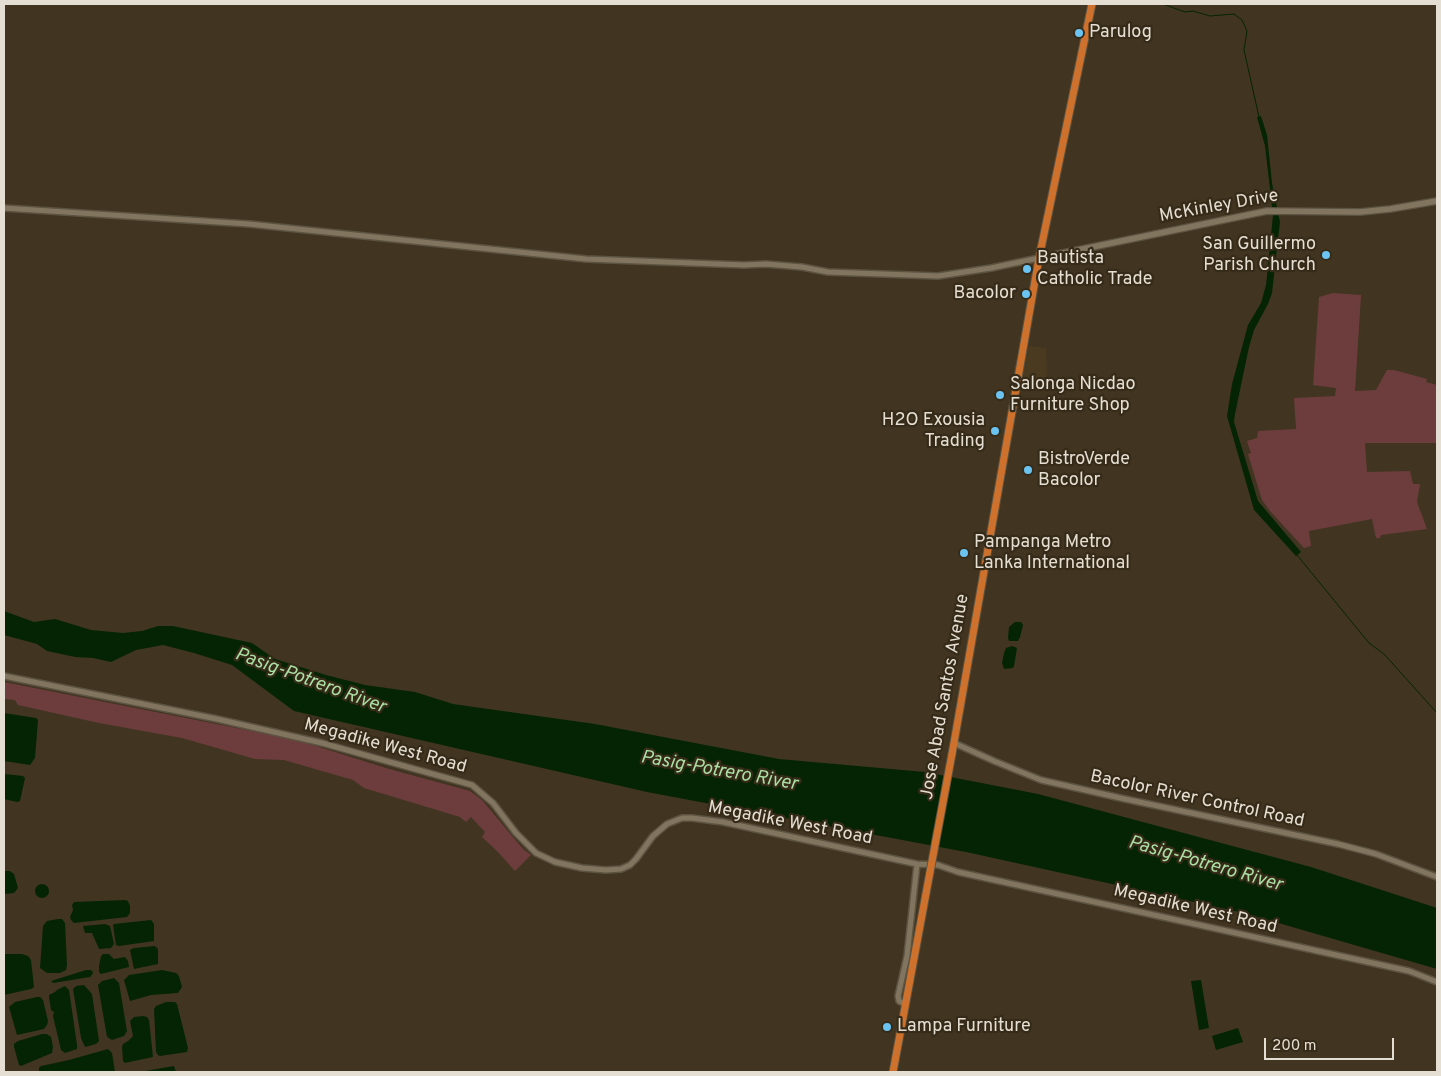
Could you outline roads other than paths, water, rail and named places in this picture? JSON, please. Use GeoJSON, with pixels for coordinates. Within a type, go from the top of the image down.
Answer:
{"type":"FeatureCollection","features":[{"type":"Feature","properties":{"kind":"highway","name":"Jose Abad Santos Avenue"},"geometry":{"type":"LineString","coordinates":[[894,1072],[1039,258],[1092,4]]}},
{"type":"Feature","properties":{"kind":"main road","name":"McKinley Drive"},"geometry":{"type":"LineString","coordinates":[[1039,258],[1269,210],[1360,212],[1437,202]]}},
{"type":"Feature","properties":{"kind":"street"},"geometry":{"type":"LineString","coordinates":[[4,208],[248,224],[586,259],[744,265],[766,264],[802,267],[828,272],[938,276],[1039,258]]}},
{"type":"Feature","properties":{"kind":"street","name":"Megadike West Road"},"geometry":{"type":"LineString","coordinates":[[4,676],[217,719],[322,743],[464,783],[483,793],[493,802],[526,845],[536,853],[555,862],[582,868],[622,869],[636,859],[653,836],[666,824],[682,818],[723,822],[917,864],[938,865],[958,872],[1400,969],[1437,982]]}},
{"type":"Feature","properties":{"kind":"street","name":"Bacolor River Control Road"},"geometry":{"type":"LineString","coordinates":[[954,743],[1041,780],[1338,844],[1376,854],[1437,877]]}},
{"type":"Feature","properties":{"kind":"street"},"geometry":{"type":"LineString","coordinates":[[905,1004],[899,1001],[898,996],[907,956],[917,864]]}},
{"type":"Feature","properties":{"kind":"water"},"geometry":{"type":"Polygon","coordinates":[[[1261,116],[1267,135],[1272,183],[1280,222],[1272,293],[1254,330],[1234,422],[1258,501],[1301,552],[1296,556],[1254,510],[1227,416],[1232,384],[1248,325],[1261,303],[1266,285],[1273,215],[1265,146],[1257,117],[1261,116]]]}},
{"type":"Feature","properties":{"kind":"water","name":"Pasig-Potrero River"},"geometry":{"type":"Polygon","coordinates":[[[4,611],[34,622],[55,619],[91,630],[123,633],[142,631],[158,626],[173,626],[252,643],[275,659],[326,675],[365,685],[415,692],[453,704],[595,724],[779,759],[925,772],[1038,794],[1311,867],[1437,908],[1437,969],[1244,913],[966,852],[647,792],[294,711],[232,665],[163,645],[136,650],[111,662],[47,651],[37,644],[4,635],[4,611]]]}},
{"type":"Feature","properties":{"kind":"water"},"geometry":{"type":"Polygon","coordinates":[[[1015,622],[1021,622],[1023,625],[1020,637],[1018,641],[1009,641],[1009,627],[1015,622]]]}},
{"type":"Feature","properties":{"kind":"water"},"geometry":{"type":"Polygon","coordinates":[[[1012,646],[1017,648],[1014,666],[1013,668],[1004,669],[1002,663],[1004,653],[1006,648],[1012,646]]]}},
{"type":"Feature","properties":{"kind":"water"},"geometry":{"type":"Polygon","coordinates":[[[4,713],[36,718],[38,720],[35,758],[30,765],[4,761],[4,713]]]}},
{"type":"Feature","properties":{"kind":"water"},"geometry":{"type":"Polygon","coordinates":[[[4,774],[23,776],[25,778],[20,801],[4,799],[4,774]]]}},
{"type":"Feature","properties":{"kind":"water"},"geometry":{"type":"Polygon","coordinates":[[[4,871],[10,871],[14,874],[18,888],[14,893],[4,894],[4,871]]]}},
{"type":"Feature","properties":{"kind":"water"},"geometry":{"type":"Polygon","coordinates":[[[39,884],[45,884],[49,891],[45,898],[39,898],[35,894],[35,888],[39,884]]]}},
{"type":"Feature","properties":{"kind":"water"},"geometry":{"type":"Polygon","coordinates":[[[128,901],[130,906],[130,913],[127,917],[74,923],[71,920],[74,902],[128,901]]]}},
{"type":"Feature","properties":{"kind":"water"},"geometry":{"type":"Polygon","coordinates":[[[62,919],[65,923],[66,970],[60,973],[47,973],[40,968],[43,926],[47,921],[62,919]]]}},
{"type":"Feature","properties":{"kind":"water"},"geometry":{"type":"Polygon","coordinates":[[[151,920],[154,924],[154,941],[116,945],[114,924],[151,920]]]}},
{"type":"Feature","properties":{"kind":"water"},"geometry":{"type":"Polygon","coordinates":[[[105,924],[110,926],[114,944],[111,948],[99,949],[92,933],[85,933],[83,926],[105,924]]]}},
{"type":"Feature","properties":{"kind":"water"},"geometry":{"type":"Polygon","coordinates":[[[155,946],[158,949],[158,964],[134,969],[130,950],[155,946]]]}},
{"type":"Feature","properties":{"kind":"water"},"geometry":{"type":"Polygon","coordinates":[[[4,954],[28,956],[31,960],[34,987],[4,995],[4,954]]]}},
{"type":"Feature","properties":{"kind":"water"},"geometry":{"type":"Polygon","coordinates":[[[103,954],[109,954],[114,959],[125,957],[129,967],[101,974],[99,966],[103,954]]]}},
{"type":"Feature","properties":{"kind":"water"},"geometry":{"type":"Polygon","coordinates":[[[86,970],[93,972],[90,977],[53,983],[51,981],[86,970]]]}},
{"type":"Feature","properties":{"kind":"water"},"geometry":{"type":"Polygon","coordinates":[[[162,970],[176,973],[179,976],[182,987],[178,993],[151,995],[130,1001],[124,980],[129,975],[162,970]]]}},
{"type":"Feature","properties":{"kind":"water"},"geometry":{"type":"Polygon","coordinates":[[[114,978],[119,983],[127,1031],[124,1036],[112,1040],[107,1037],[98,985],[102,981],[114,978]]]}},
{"type":"Feature","properties":{"kind":"water"},"geometry":{"type":"Polygon","coordinates":[[[1201,980],[1209,1028],[1199,1030],[1191,981],[1201,980]]]}},
{"type":"Feature","properties":{"kind":"water"},"geometry":{"type":"Polygon","coordinates":[[[84,985],[92,994],[99,1041],[96,1044],[85,1047],[81,1038],[73,989],[76,986],[84,985]]]}},
{"type":"Feature","properties":{"kind":"water"},"geometry":{"type":"Polygon","coordinates":[[[65,986],[69,990],[77,1049],[65,1053],[61,1050],[49,995],[65,986]]]}},
{"type":"Feature","properties":{"kind":"water"},"geometry":{"type":"Polygon","coordinates":[[[37,997],[43,1000],[48,1021],[47,1025],[44,1029],[17,1035],[9,1007],[15,1002],[37,997]]]}},
{"type":"Feature","properties":{"kind":"water"},"geometry":{"type":"Polygon","coordinates":[[[166,1002],[175,1002],[177,1004],[188,1048],[187,1052],[160,1056],[156,1052],[154,1009],[156,1006],[166,1002]]]}},
{"type":"Feature","properties":{"kind":"water"},"geometry":{"type":"Polygon","coordinates":[[[143,1016],[149,1020],[153,1057],[125,1063],[123,1061],[122,1047],[133,1036],[130,1021],[134,1017],[143,1016]]]}},
{"type":"Feature","properties":{"kind":"water"},"geometry":{"type":"Polygon","coordinates":[[[1238,1028],[1243,1042],[1216,1050],[1212,1036],[1238,1028]]]}},
{"type":"Feature","properties":{"kind":"water"},"geometry":{"type":"Polygon","coordinates":[[[47,1034],[51,1037],[52,1053],[21,1066],[19,1065],[14,1044],[47,1034]]]}},
{"type":"Feature","properties":{"kind":"water"},"geometry":{"type":"Polygon","coordinates":[[[108,1049],[112,1053],[115,1072],[39,1072],[41,1066],[108,1049]]]}},
{"type":"Feature","properties":{"kind":"water"},"geometry":{"type":"Polygon","coordinates":[[[174,1066],[176,1072],[135,1072],[145,1071],[174,1066]]]}},
{"type":"Feature","properties":{"kind":"waterway"},"geometry":{"type":"LineString","coordinates":[[1163,4],[1185,12],[1193,11],[1210,16],[1234,14],[1242,20],[1247,31],[1244,50],[1259,117]]}},
{"type":"Feature","properties":{"kind":"waterway"},"geometry":{"type":"LineString","coordinates":[[1297,555],[1369,643],[1384,654],[1437,713]]}},
{"type":"Feature","properties":{"kind":"place","name":"Parulog"},"geometry":{"type":"Point","coordinates":[1079,33]}},
{"type":"Feature","properties":{"kind":"place","name":"San Guillermo Parish Church"},"geometry":{"type":"Point","coordinates":[1326,255]}},
{"type":"Feature","properties":{"kind":"place","name":"Bautista Catholic Trade"},"geometry":{"type":"Point","coordinates":[1027,269]}},
{"type":"Feature","properties":{"kind":"place","name":"Bacolor"},"geometry":{"type":"Point","coordinates":[1026,294]}},
{"type":"Feature","properties":{"kind":"place","name":"Salonga Nicdao Furniture Shop"},"geometry":{"type":"Point","coordinates":[1000,395]}},
{"type":"Feature","properties":{"kind":"place","name":"H2O Exousia Trading"},"geometry":{"type":"Point","coordinates":[995,431]}},
{"type":"Feature","properties":{"kind":"place","name":"BistroVerde Bacolor"},"geometry":{"type":"Point","coordinates":[1028,470]}},
{"type":"Feature","properties":{"kind":"place","name":"Pampanga Metro Lanka International"},"geometry":{"type":"Point","coordinates":[964,553]}},
{"type":"Feature","properties":{"kind":"place","name":"Lampa Furniture"},"geometry":{"type":"Point","coordinates":[887,1027]}}]}
